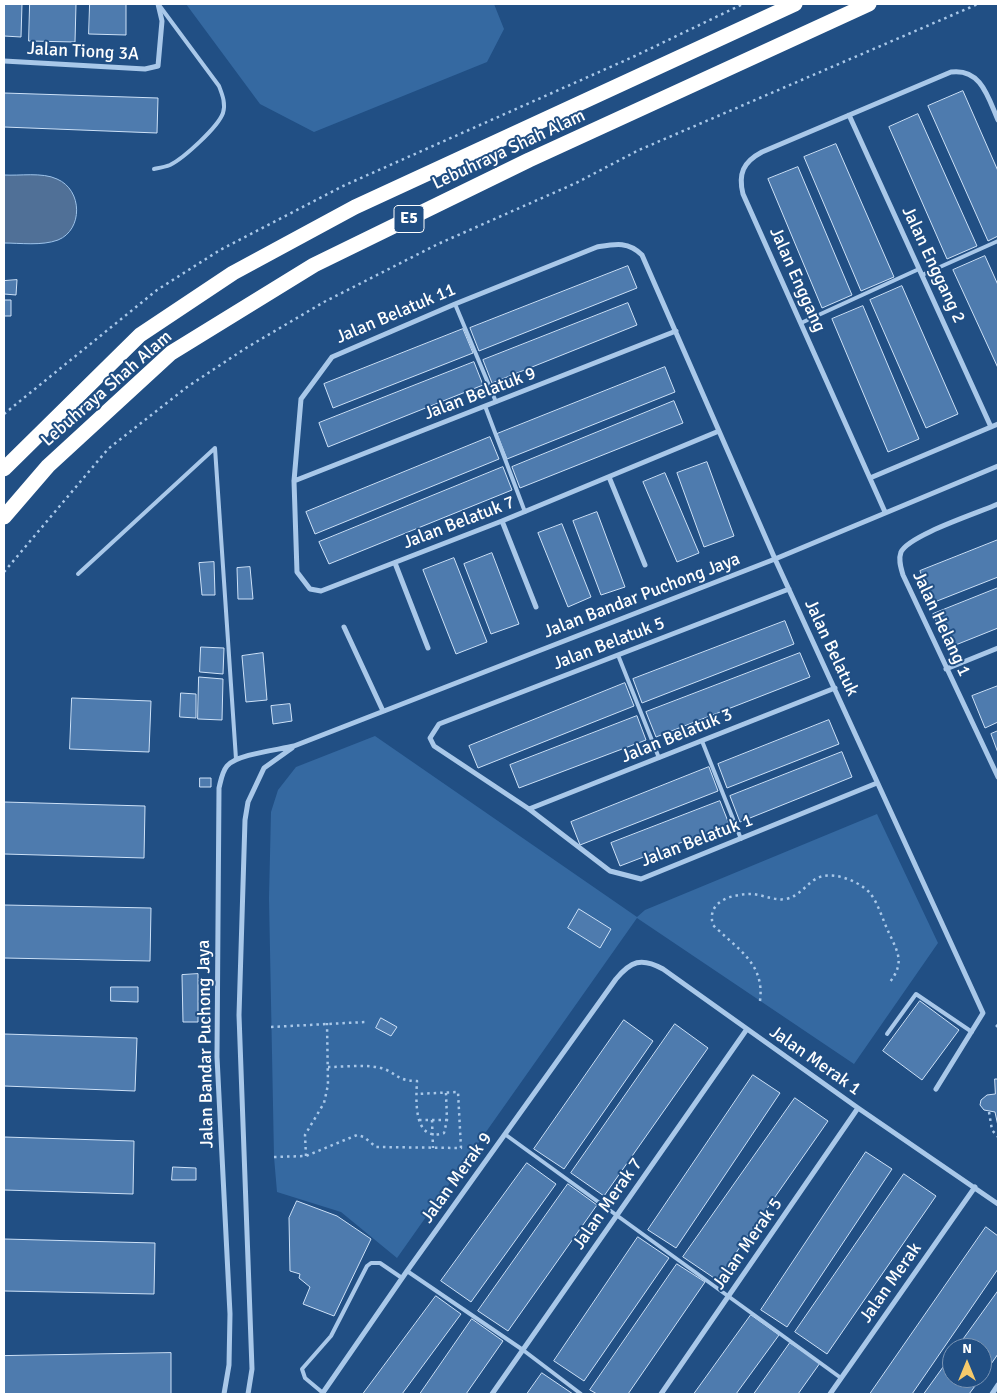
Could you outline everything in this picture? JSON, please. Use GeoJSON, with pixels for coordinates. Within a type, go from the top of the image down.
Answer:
{"type":"FeatureCollection","features":[{"type":"Feature","properties":{"kind":"highway","name":"Lebuhraya Shah Alam"},"geometry":{"type":"LineString","coordinates":[[4,469],[140,335],[233,273],[355,207],[795,4]]}},
{"type":"Feature","properties":{"kind":"highway","name":"Lebuhraya Shah Alam"},"geometry":{"type":"LineString","coordinates":[[4,517],[48,466],[171,353],[314,265],[529,160],[869,4]]}},
{"type":"Feature","properties":{"kind":"street","name":"Jalan Tiong 3A"},"geometry":{"type":"LineString","coordinates":[[4,61],[145,69],[158,66],[162,21],[158,4]]}},
{"type":"Feature","properties":{"kind":"street","name":"Jalan Enggang"},"geometry":{"type":"LineString","coordinates":[[885,512],[743,194],[741,174],[745,164],[752,157],[951,72],[961,71],[970,73],[978,80],[998,120]]}},
{"type":"Feature","properties":{"kind":"street","name":"Jalan Enggang 2"},"geometry":{"type":"LineString","coordinates":[[849,115],[992,427]]}},
{"type":"Feature","properties":{"kind":"street","name":"Jalan Belatuk"},"geometry":{"type":"LineString","coordinates":[[597,247],[622,244],[634,248],[642,255],[775,559],[983,1014],[936,1089]]}},
{"type":"Feature","properties":{"kind":"street","name":"Jalan Belatuk 11"},"geometry":{"type":"LineString","coordinates":[[294,481],[301,398],[332,357],[455,304],[597,247]]}},
{"type":"Feature","properties":{"kind":"street","name":"Jalan Belatuk 9"},"geometry":{"type":"LineString","coordinates":[[294,481],[676,331]]}},
{"type":"Feature","properties":{"kind":"street"},"geometry":{"type":"LineString","coordinates":[[870,478],[998,424]]}},
{"type":"Feature","properties":{"kind":"street","name":"Jalan Belatuk 7"},"geometry":{"type":"LineString","coordinates":[[294,481],[297,572],[310,589],[321,590],[525,512],[719,431]]}},
{"type":"Feature","properties":{"kind":"street","name":"Jalan Bandar Puchong Jaya"},"geometry":{"type":"LineString","coordinates":[[224,1394],[229,1365],[230,1314],[218,1057],[220,788],[224,770],[236,759],[294,746],[384,712],[775,559],[998,466]]}},
{"type":"Feature","properties":{"kind":"street"},"geometry":{"type":"LineString","coordinates":[[610,477],[645,565]]}},
{"type":"Feature","properties":{"kind":"street","name":"Jalan Helang 1"},"geometry":{"type":"LineString","coordinates":[[998,504],[917,537],[902,552],[900,563],[903,575],[998,777]]}},
{"type":"Feature","properties":{"kind":"street"},"geometry":{"type":"LineString","coordinates":[[502,521],[536,607]]}},
{"type":"Feature","properties":{"kind":"street"},"geometry":{"type":"LineString","coordinates":[[395,563],[428,648]]}},
{"type":"Feature","properties":{"kind":"street","name":"Jalan Belatuk 5"},"geometry":{"type":"LineString","coordinates":[[439,724],[789,589]]}},
{"type":"Feature","properties":{"kind":"street"},"geometry":{"type":"LineString","coordinates":[[344,626],[384,712]]}},
{"type":"Feature","properties":{"kind":"street"},"geometry":{"type":"LineString","coordinates":[[946,668],[998,648]]}},
{"type":"Feature","properties":{"kind":"street","name":"Jalan Belatuk 3"},"geometry":{"type":"LineString","coordinates":[[529,809],[835,688]]}},
{"type":"Feature","properties":{"kind":"street","name":"Jalan Belatuk 1"},"geometry":{"type":"LineString","coordinates":[[439,724],[430,738],[434,746],[529,809],[610,871],[641,879],[877,783]]}},
{"type":"Feature","properties":{"kind":"street","name":"Jalan Bandar Puchong Jaya"},"geometry":{"type":"LineString","coordinates":[[248,1394],[252,1369],[239,1015],[244,820],[248,802],[264,768],[294,746]]}},
{"type":"Feature","properties":{"kind":"street","name":"Jalan Merak 1"},"geometry":{"type":"LineString","coordinates":[[616,979],[631,964],[652,963],[998,1204]]}},
{"type":"Feature","properties":{"kind":"street","name":"Jalan Merak 9"},"geometry":{"type":"LineString","coordinates":[[323,1393],[402,1278],[616,979]]}},
{"type":"Feature","properties":{"kind":"street","name":"Jalan Merak 7"},"geometry":{"type":"LineString","coordinates":[[492,1394],[747,1029]]}},
{"type":"Feature","properties":{"kind":"street","name":"Jalan Merak 5"},"geometry":{"type":"LineString","coordinates":[[661,1394],[858,1108]]}},
{"type":"Feature","properties":{"kind":"street","name":"Jalan Merak"},"geometry":{"type":"LineString","coordinates":[[831,1394],[975,1187]]}},
{"type":"Feature","properties":{"kind":"street"},"geometry":{"type":"LineString","coordinates":[[992,1394],[998,1385]]}},
{"type":"Feature","properties":{"kind":"lane"},"geometry":{"type":"LineString","coordinates":[[154,169],[169,165],[182,157],[219,122],[224,111],[224,100],[220,86],[158,4]]}},
{"type":"Feature","properties":{"kind":"lane"},"geometry":{"type":"LineString","coordinates":[[922,275],[998,241]]}},
{"type":"Feature","properties":{"kind":"lane"},"geometry":{"type":"LineString","coordinates":[[801,323],[919,268]]}},
{"type":"Feature","properties":{"kind":"lane"},"geometry":{"type":"LineString","coordinates":[[455,304],[496,402]]}},
{"type":"Feature","properties":{"kind":"lane"},"geometry":{"type":"LineString","coordinates":[[485,406],[525,512]]}},
{"type":"Feature","properties":{"kind":"lane"},"geometry":{"type":"LineString","coordinates":[[78,574],[215,448],[236,759]]}},
{"type":"Feature","properties":{"kind":"lane"},"geometry":{"type":"LineString","coordinates":[[618,655],[659,758]]}},
{"type":"Feature","properties":{"kind":"lane"},"geometry":{"type":"LineString","coordinates":[[702,741],[741,838]]}},
{"type":"Feature","properties":{"kind":"lane"},"geometry":{"type":"LineString","coordinates":[[886,1034],[916,994],[972,1032]]}},
{"type":"Feature","properties":{"kind":"lane"},"geometry":{"type":"LineString","coordinates":[[506,1135],[841,1378]]}},
{"type":"Feature","properties":{"kind":"lane"},"geometry":{"type":"LineString","coordinates":[[323,1393],[305,1378],[302,1369],[331,1336],[367,1266],[370,1263],[380,1263],[402,1278]]}},
{"type":"Feature","properties":{"kind":"lane"},"geometry":{"type":"LineString","coordinates":[[407,1271],[523,1350],[581,1394]]}},
{"type":"Feature","properties":{"kind":"path"},"geometry":{"type":"LineString","coordinates":[[4,572],[108,449],[188,387],[253,343],[324,302],[438,244],[576,183],[639,150],[978,4]]}},
{"type":"Feature","properties":{"kind":"path"},"geometry":{"type":"LineString","coordinates":[[760,1001],[762,986],[758,973],[713,925],[711,916],[715,907],[723,899],[753,894],[784,900],[795,896],[814,879],[826,875],[843,877],[870,893],[896,948],[900,962],[890,982]]}},
{"type":"Feature","properties":{"kind":"path"},"geometry":{"type":"LineString","coordinates":[[271,1027],[365,1022]]}},
{"type":"Feature","properties":{"kind":"path"},"geometry":{"type":"LineString","coordinates":[[306,1156],[305,1135],[324,1103],[328,1085],[327,1023]]}},
{"type":"Feature","properties":{"kind":"path"},"geometry":{"type":"LineString","coordinates":[[328,1067],[383,1068],[404,1081],[417,1081],[416,1094],[420,1126],[427,1132],[438,1135],[444,1133],[448,1120],[446,1092]]}},
{"type":"Feature","properties":{"kind":"path"},"geometry":{"type":"LineString","coordinates":[[274,1157],[306,1156],[357,1135],[364,1137],[376,1147],[461,1148],[458,1092],[416,1094]]}},
{"type":"Feature","properties":{"kind":"path"},"geometry":{"type":"LineString","coordinates":[[989,1112],[992,1130],[998,1137]]}},
{"type":"Feature","properties":{"kind":"path"},"geometry":{"type":"LineString","coordinates":[[419,1120],[448,1120]]}},
{"type":"Feature","properties":{"kind":"path"},"geometry":{"type":"LineString","coordinates":[[432,1120],[433,1148]]}},
{"type":"Feature","properties":{"kind":"shaded area"},"geometry":{"type":"Polygon","coordinates":[[[186,4],[494,4],[504,29],[487,62],[314,132],[260,104],[186,4]]]}},
{"type":"Feature","properties":{"kind":"shaded area"},"geometry":{"type":"Polygon","coordinates":[[[4,175],[45,176],[66,184],[72,192],[77,210],[76,219],[66,235],[58,240],[45,243],[4,243],[4,175]]]}},
{"type":"Feature","properties":{"kind":"shaded area"},"geometry":{"type":"Polygon","coordinates":[[[375,736],[637,917],[645,910],[877,814],[938,943],[854,1064],[637,918],[397,1258],[341,1212],[277,1192],[274,1157],[269,898],[271,812],[278,790],[296,767],[375,736]]]}},
{"type":"Feature","properties":{"kind":"building"},"geometry":{"type":"Polygon","coordinates":[[[4,4],[22,4],[21,37],[4,36],[4,4]]]}},
{"type":"Feature","properties":{"kind":"building"},"geometry":{"type":"Polygon","coordinates":[[[30,4],[76,4],[75,42],[29,41],[30,4]]]}},
{"type":"Feature","properties":{"kind":"building"},"geometry":{"type":"Polygon","coordinates":[[[90,4],[126,4],[126,35],[89,34],[90,4]]]}},
{"type":"Feature","properties":{"kind":"building"},"geometry":{"type":"Polygon","coordinates":[[[963,91],[998,171],[998,236],[988,241],[928,106],[963,91]]]}},
{"type":"Feature","properties":{"kind":"building"},"geometry":{"type":"Polygon","coordinates":[[[4,93],[158,98],[157,133],[4,127],[4,93]]]}},
{"type":"Feature","properties":{"kind":"building"},"geometry":{"type":"Polygon","coordinates":[[[918,114],[977,246],[947,259],[889,127],[918,114]]]}},
{"type":"Feature","properties":{"kind":"building"},"geometry":{"type":"Polygon","coordinates":[[[836,144],[894,277],[861,291],[804,157],[836,144]]]}},
{"type":"Feature","properties":{"kind":"building"},"geometry":{"type":"Polygon","coordinates":[[[798,167],[852,295],[822,308],[768,179],[798,167]]]}},
{"type":"Feature","properties":{"kind":"building"},"geometry":{"type":"Polygon","coordinates":[[[985,256],[998,285],[998,368],[953,270],[985,256]]]}},
{"type":"Feature","properties":{"kind":"building"},"geometry":{"type":"Polygon","coordinates":[[[628,266],[637,288],[479,351],[470,328],[628,266]]]}},
{"type":"Feature","properties":{"kind":"building"},"geometry":{"type":"Polygon","coordinates":[[[17,280],[16,295],[4,294],[4,281],[17,280]]]}},
{"type":"Feature","properties":{"kind":"building"},"geometry":{"type":"Polygon","coordinates":[[[902,286],[958,414],[926,428],[870,300],[902,286]]]}},
{"type":"Feature","properties":{"kind":"building"},"geometry":{"type":"Polygon","coordinates":[[[4,300],[11,300],[11,316],[4,316],[4,300]]]}},
{"type":"Feature","properties":{"kind":"building"},"geometry":{"type":"Polygon","coordinates":[[[628,303],[637,325],[492,383],[483,360],[628,303]]]}},
{"type":"Feature","properties":{"kind":"building"},"geometry":{"type":"Polygon","coordinates":[[[863,306],[919,439],[888,452],[832,319],[863,306]]]}},
{"type":"Feature","properties":{"kind":"building"},"geometry":{"type":"Polygon","coordinates":[[[463,329],[473,353],[333,408],[324,384],[463,329]]]}},
{"type":"Feature","properties":{"kind":"building"},"geometry":{"type":"Polygon","coordinates":[[[474,362],[483,385],[328,447],[319,423],[474,362]]]}},
{"type":"Feature","properties":{"kind":"building"},"geometry":{"type":"Polygon","coordinates":[[[665,367],[675,392],[507,459],[497,434],[665,367]]]}},
{"type":"Feature","properties":{"kind":"building"},"geometry":{"type":"Polygon","coordinates":[[[674,401],[683,423],[520,488],[512,467],[674,401]]]}},
{"type":"Feature","properties":{"kind":"building"},"geometry":{"type":"Polygon","coordinates":[[[490,437],[499,459],[315,534],[306,512],[490,437]]]}},
{"type":"Feature","properties":{"kind":"building"},"geometry":{"type":"Polygon","coordinates":[[[707,462],[734,536],[704,547],[677,473],[707,462]]]}},
{"type":"Feature","properties":{"kind":"building"},"geometry":{"type":"Polygon","coordinates":[[[503,467],[512,490],[329,564],[319,542],[503,467]]]}},
{"type":"Feature","properties":{"kind":"building"},"geometry":{"type":"Polygon","coordinates":[[[665,473],[699,553],[677,562],[643,482],[665,473]]]}},
{"type":"Feature","properties":{"kind":"building"},"geometry":{"type":"Polygon","coordinates":[[[597,512],[625,587],[601,595],[573,521],[597,512]]]}},
{"type":"Feature","properties":{"kind":"building"},"geometry":{"type":"Polygon","coordinates":[[[562,524],[591,597],[568,607],[538,533],[562,524]]]}},
{"type":"Feature","properties":{"kind":"building"},"geometry":{"type":"Polygon","coordinates":[[[998,540],[998,577],[932,603],[920,571],[998,540]]]}},
{"type":"Feature","properties":{"kind":"building"},"geometry":{"type":"Polygon","coordinates":[[[492,553],[519,624],[491,634],[464,564],[492,553]]]}},
{"type":"Feature","properties":{"kind":"building"},"geometry":{"type":"Polygon","coordinates":[[[454,558],[487,642],[456,654],[423,570],[454,558]]]}},
{"type":"Feature","properties":{"kind":"building"},"geometry":{"type":"Polygon","coordinates":[[[214,562],[215,595],[202,595],[199,563],[214,562]]]}},
{"type":"Feature","properties":{"kind":"building"},"geometry":{"type":"Polygon","coordinates":[[[250,567],[253,599],[238,599],[237,568],[250,567]]]}},
{"type":"Feature","properties":{"kind":"building"},"geometry":{"type":"Polygon","coordinates":[[[998,588],[998,628],[948,648],[933,614],[998,588]]]}},
{"type":"Feature","properties":{"kind":"building"},"geometry":{"type":"Polygon","coordinates":[[[785,621],[794,644],[642,703],[633,679],[785,621]]]}},
{"type":"Feature","properties":{"kind":"building"},"geometry":{"type":"Polygon","coordinates":[[[201,647],[224,648],[223,674],[200,672],[201,647]]]}},
{"type":"Feature","properties":{"kind":"building"},"geometry":{"type":"Polygon","coordinates":[[[263,653],[267,700],[246,702],[242,656],[263,653]]]}},
{"type":"Feature","properties":{"kind":"building"},"geometry":{"type":"Polygon","coordinates":[[[800,653],[810,677],[656,737],[646,712],[800,653]]]}},
{"type":"Feature","properties":{"kind":"building"},"geometry":{"type":"Polygon","coordinates":[[[199,677],[223,679],[222,720],[198,719],[199,677]]]}},
{"type":"Feature","properties":{"kind":"building"},"geometry":{"type":"Polygon","coordinates":[[[625,683],[634,706],[478,768],[469,746],[625,683]]]}},
{"type":"Feature","properties":{"kind":"building"},"geometry":{"type":"Polygon","coordinates":[[[998,686],[998,722],[985,728],[972,696],[998,686]]]}},
{"type":"Feature","properties":{"kind":"building"},"geometry":{"type":"Polygon","coordinates":[[[181,693],[196,694],[196,718],[180,717],[181,693]]]}},
{"type":"Feature","properties":{"kind":"building"},"geometry":{"type":"Polygon","coordinates":[[[72,698],[151,701],[149,752],[70,749],[72,698]]]}},
{"type":"Feature","properties":{"kind":"building"},"geometry":{"type":"Polygon","coordinates":[[[290,704],[292,721],[273,724],[271,706],[290,704]]]}},
{"type":"Feature","properties":{"kind":"building"},"geometry":{"type":"Polygon","coordinates":[[[637,716],[646,740],[519,788],[510,765],[637,716]]]}},
{"type":"Feature","properties":{"kind":"building"},"geometry":{"type":"Polygon","coordinates":[[[829,720],[839,744],[727,788],[718,764],[829,720]]]}},
{"type":"Feature","properties":{"kind":"building"},"geometry":{"type":"Polygon","coordinates":[[[998,731],[998,753],[991,734],[998,731]]]}},
{"type":"Feature","properties":{"kind":"building"},"geometry":{"type":"Polygon","coordinates":[[[842,752],[852,777],[740,822],[730,796],[842,752]]]}},
{"type":"Feature","properties":{"kind":"building"},"geometry":{"type":"Polygon","coordinates":[[[709,767],[718,791],[580,845],[571,822],[709,767]]]}},
{"type":"Feature","properties":{"kind":"building"},"geometry":{"type":"Polygon","coordinates":[[[200,778],[211,778],[211,787],[200,787],[200,778]]]}},
{"type":"Feature","properties":{"kind":"building"},"geometry":{"type":"Polygon","coordinates":[[[720,801],[729,824],[620,866],[611,843],[720,801]]]}},
{"type":"Feature","properties":{"kind":"building"},"geometry":{"type":"Polygon","coordinates":[[[4,802],[145,806],[144,858],[4,854],[4,802]]]}},
{"type":"Feature","properties":{"kind":"building"},"geometry":{"type":"Polygon","coordinates":[[[4,905],[151,908],[150,961],[4,958],[4,905]]]}},
{"type":"Feature","properties":{"kind":"building"},"geometry":{"type":"Polygon","coordinates":[[[579,909],[611,929],[600,948],[568,928],[579,909]]]}},
{"type":"Feature","properties":{"kind":"building"},"geometry":{"type":"Polygon","coordinates":[[[198,974],[198,1022],[183,1022],[182,975],[198,974]]]}},
{"type":"Feature","properties":{"kind":"building"},"geometry":{"type":"Polygon","coordinates":[[[111,987],[138,987],[138,1002],[111,1001],[111,987]]]}},
{"type":"Feature","properties":{"kind":"building"},"geometry":{"type":"Polygon","coordinates":[[[920,1001],[959,1030],[922,1080],[883,1051],[920,1001]]]}},
{"type":"Feature","properties":{"kind":"building"},"geometry":{"type":"Polygon","coordinates":[[[381,1018],[397,1027],[391,1036],[376,1028],[381,1018]]]}},
{"type":"Feature","properties":{"kind":"building"},"geometry":{"type":"Polygon","coordinates":[[[624,1020],[653,1041],[564,1169],[534,1149],[624,1020]]]}},
{"type":"Feature","properties":{"kind":"building"},"geometry":{"type":"Polygon","coordinates":[[[675,1024],[708,1048],[604,1196],[571,1173],[675,1024]]]}},
{"type":"Feature","properties":{"kind":"building"},"geometry":{"type":"Polygon","coordinates":[[[4,1034],[137,1038],[135,1091],[4,1086],[4,1034]]]}},
{"type":"Feature","properties":{"kind":"building"},"geometry":{"type":"Polygon","coordinates":[[[753,1075],[780,1093],[676,1248],[648,1230],[753,1075]]]}},
{"type":"Feature","properties":{"kind":"building"},"geometry":{"type":"Polygon","coordinates":[[[995,1079],[998,1079],[998,1126],[995,1112],[984,1110],[980,1105],[981,1100],[987,1095],[995,1094],[995,1079]]]}},
{"type":"Feature","properties":{"kind":"building"},"geometry":{"type":"Polygon","coordinates":[[[795,1098],[828,1121],[717,1280],[683,1257],[795,1098]]]}},
{"type":"Feature","properties":{"kind":"building"},"geometry":{"type":"Polygon","coordinates":[[[4,1137],[134,1141],[133,1194],[4,1190],[4,1137]]]}},
{"type":"Feature","properties":{"kind":"building"},"geometry":{"type":"Polygon","coordinates":[[[866,1152],[892,1169],[787,1327],[761,1310],[866,1152]]]}},
{"type":"Feature","properties":{"kind":"building"},"geometry":{"type":"Polygon","coordinates":[[[527,1163],[556,1184],[471,1302],[441,1281],[527,1163]]]}},
{"type":"Feature","properties":{"kind":"building"},"geometry":{"type":"Polygon","coordinates":[[[173,1167],[196,1168],[196,1180],[172,1180],[173,1167]]]}},
{"type":"Feature","properties":{"kind":"building"},"geometry":{"type":"Polygon","coordinates":[[[904,1174],[936,1196],[827,1354],[795,1332],[904,1174]]]}},
{"type":"Feature","properties":{"kind":"building"},"geometry":{"type":"Polygon","coordinates":[[[568,1184],[597,1205],[508,1331],[478,1311],[568,1184]]]}},
{"type":"Feature","properties":{"kind":"building"},"geometry":{"type":"Polygon","coordinates":[[[297,1201],[337,1216],[371,1239],[334,1316],[303,1304],[310,1287],[299,1278],[300,1274],[290,1271],[289,1218],[297,1201]]]}},
{"type":"Feature","properties":{"kind":"building"},"geometry":{"type":"Polygon","coordinates":[[[986,1227],[998,1236],[998,1269],[951,1338],[942,1338],[942,1350],[912,1394],[870,1394],[986,1227]]]}},
{"type":"Feature","properties":{"kind":"building"},"geometry":{"type":"Polygon","coordinates":[[[638,1237],[669,1258],[584,1381],[554,1361],[638,1237]]]}},
{"type":"Feature","properties":{"kind":"building"},"geometry":{"type":"Polygon","coordinates":[[[4,1239],[155,1243],[154,1294],[4,1291],[4,1239]]]}},
{"type":"Feature","properties":{"kind":"building"},"geometry":{"type":"Polygon","coordinates":[[[677,1264],[705,1282],[628,1394],[597,1394],[590,1390],[677,1264]]]}},
{"type":"Feature","properties":{"kind":"building"},"geometry":{"type":"Polygon","coordinates":[[[998,1291],[998,1354],[992,1363],[992,1338],[964,1338],[998,1291]]]}},
{"type":"Feature","properties":{"kind":"building"},"geometry":{"type":"Polygon","coordinates":[[[436,1296],[461,1314],[402,1394],[363,1394],[436,1296]]]}},
{"type":"Feature","properties":{"kind":"building"},"geometry":{"type":"Polygon","coordinates":[[[751,1315],[779,1335],[736,1394],[694,1394],[751,1315]]]}},
{"type":"Feature","properties":{"kind":"building"},"geometry":{"type":"Polygon","coordinates":[[[472,1319],[503,1341],[466,1394],[420,1394],[472,1319]]]}},
{"type":"Feature","properties":{"kind":"building"},"geometry":{"type":"Polygon","coordinates":[[[790,1343],[820,1363],[798,1394],[754,1394],[790,1343]]]}},
{"type":"Feature","properties":{"kind":"building"},"geometry":{"type":"Polygon","coordinates":[[[171,1353],[171,1394],[4,1394],[4,1356],[171,1353]]]}},
{"type":"Feature","properties":{"kind":"building"},"geometry":{"type":"Polygon","coordinates":[[[942,1369],[942,1388],[974,1388],[969,1394],[924,1394],[942,1369]]]}},
{"type":"Feature","properties":{"kind":"building"},"geometry":{"type":"Polygon","coordinates":[[[542,1373],[573,1394],[527,1394],[542,1373]]]}}]}
